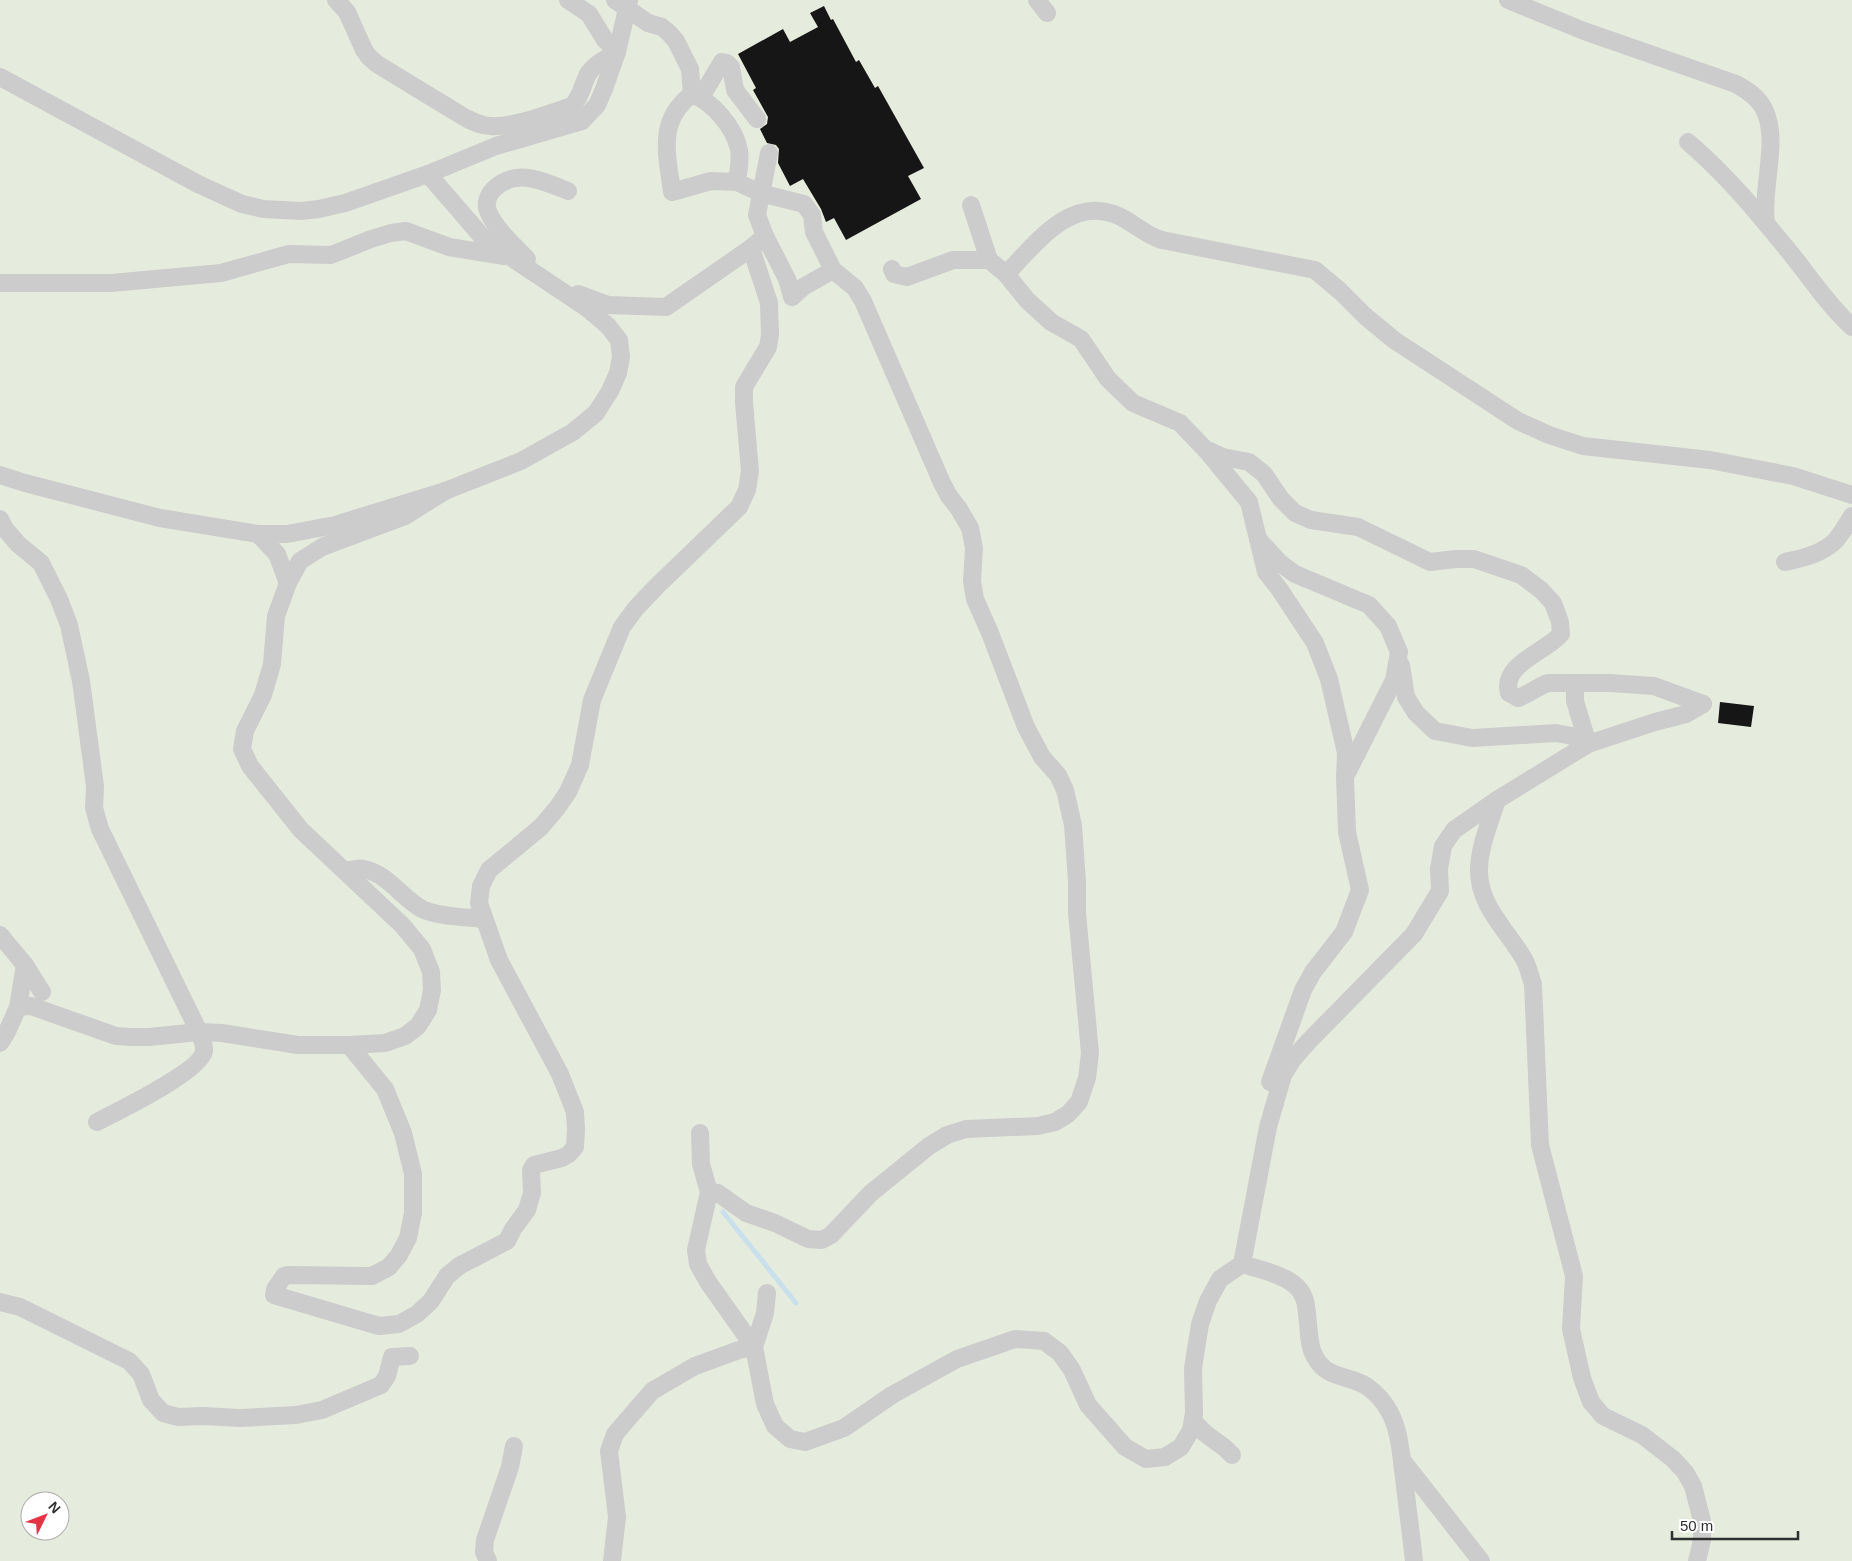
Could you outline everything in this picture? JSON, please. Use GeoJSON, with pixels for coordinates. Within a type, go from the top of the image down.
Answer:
{"type":"FeatureCollection","features":[{"type":"Feature","properties":{"kind":"street"},"geometry":{"type":"LineString","coordinates":[[336,0],[347,12],[364,50],[376,64],[464,117],[490,126],[505,126],[572,106],[579,99],[589,73],[601,62],[617,52]]}},
{"type":"Feature","properties":{"kind":"street"},"geometry":{"type":"LineString","coordinates":[[568,0],[589,14],[605,40],[617,52]]}},
{"type":"Feature","properties":{"kind":"street"},"geometry":{"type":"LineString","coordinates":[[615,0],[648,23],[662,27],[676,41],[690,69],[697,95],[710,103],[727,122],[740,151],[737,182]]}},
{"type":"Feature","properties":{"kind":"street"},"geometry":{"type":"LineString","coordinates":[[0,77],[198,184],[242,204],[263,209],[301,211],[320,209],[345,203],[428,174],[496,146],[582,121],[597,105],[617,52],[629,0]]}},
{"type":"Feature","properties":{"kind":"street"},"geometry":{"type":"LineString","coordinates":[[1508,0],[1584,31],[1736,84],[1756,97],[1764,108],[1770,134],[1764,204],[1766,223]]}},
{"type":"Feature","properties":{"kind":"street"},"geometry":{"type":"LineString","coordinates":[[709,1192],[718,1193],[746,1213],[775,1223],[808,1240],[822,1240],[831,1235],[871,1193],[929,1146],[947,1135],[966,1129],[1038,1126],[1055,1122],[1068,1114],[1079,1102],[1087,1078],[1090,1053],[1077,913],[1073,825],[1065,790],[1058,775],[1042,757],[1026,727],[975,599],[972,581],[974,548],[970,528],[942,483],[863,301],[855,288],[833,270],[814,232],[812,215],[804,204],[760,193],[737,182],[711,181],[672,192],[668,158],[668,126],[681,103],[697,95],[722,62],[730,66],[735,90],[757,118]]}},
{"type":"Feature","properties":{"kind":"street"},"geometry":{"type":"LineString","coordinates":[[1688,142],[1715,165],[1735,186],[1837,313],[1852,327]]}},
{"type":"Feature","properties":{"kind":"street"},"geometry":{"type":"LineString","coordinates":[[768,153],[757,215],[765,236],[787,279],[792,298],[802,287],[833,270]]}},
{"type":"Feature","properties":{"kind":"street"},"geometry":{"type":"LineString","coordinates":[[0,474],[25,483],[160,518],[258,534],[287,534],[335,525],[445,491],[521,461],[573,432],[596,413],[610,391],[618,373],[621,357],[619,340],[608,326],[587,308],[514,257],[485,240],[428,174]]}},
{"type":"Feature","properties":{"kind":"street"},"geometry":{"type":"LineString","coordinates":[[568,191],[536,179],[515,177],[504,180],[491,192],[487,199],[488,210],[499,229],[550,283],[608,305],[666,307],[751,248],[765,236]]}},
{"type":"Feature","properties":{"kind":"street"},"geometry":{"type":"LineString","coordinates":[[971,204],[989,260],[1006,274],[1027,300],[1051,322],[1081,339],[1108,379],[1120,392],[1133,403],[1180,423],[1249,502],[1266,572],[1315,643],[1329,680],[1346,753],[1347,832],[1360,890],[1344,932],[1313,972],[1303,990],[1261,1107],[1268,1127]]}},
{"type":"Feature","properties":{"kind":"street"},"geometry":{"type":"LineString","coordinates":[[1006,274],[1040,239],[1063,220],[1078,212],[1094,210],[1115,214],[1152,238],[1315,270],[1340,290],[1365,316],[1394,340],[1518,421],[1549,435],[1583,446],[1710,460],[1793,476],[1852,496]]}},
{"type":"Feature","properties":{"kind":"street"},"geometry":{"type":"LineString","coordinates":[[0,282],[112,283],[221,273],[289,254],[331,255],[371,239],[406,231],[449,247],[514,257]]}},
{"type":"Feature","properties":{"kind":"street"},"geometry":{"type":"LineString","coordinates":[[349,1046],[385,1089],[403,1133],[413,1174],[413,1213],[408,1238],[399,1256],[389,1266],[372,1276],[288,1275],[284,1276],[274,1295],[379,1326],[399,1324],[416,1314],[431,1301],[447,1276],[459,1266],[507,1241],[527,1210],[532,1193],[531,1170],[534,1165],[562,1158],[575,1147],[575,1112],[560,1074],[500,960],[479,903],[481,886],[488,870],[541,828],[568,792],[580,765],[592,700],[622,627],[646,597],[739,507],[747,490],[750,471],[744,387],[768,347],[770,335],[769,303],[751,248]]}},
{"type":"Feature","properties":{"kind":"street"},"geometry":{"type":"LineString","coordinates":[[892,270],[894,274],[907,277],[954,260],[989,260]]}},
{"type":"Feature","properties":{"kind":"street"},"geometry":{"type":"LineString","coordinates":[[700,1133],[701,1164],[709,1192],[696,1250],[698,1264],[708,1282],[754,1346],[765,1404],[775,1426],[790,1439],[805,1442],[844,1428],[892,1395],[957,1359],[1015,1339],[1044,1342],[1060,1352],[1072,1370],[1088,1405],[1125,1447],[1146,1458],[1165,1457],[1181,1446],[1191,1430],[1193,1420],[1193,1368],[1200,1324],[1208,1301],[1220,1279],[1242,1264],[1268,1127],[1284,1075],[1293,1059],[1414,934],[1440,891],[1439,869],[1442,846],[1454,830],[1497,800],[1588,744],[1686,714],[1703,704],[1654,686],[1610,683],[1548,683],[1540,686],[1530,694],[1518,698],[1510,693],[1507,685],[1513,672],[1530,657],[1554,643],[1561,634],[1560,622],[1554,603],[1541,590],[1521,576],[1474,559],[1430,562],[1358,527],[1311,520],[1295,513],[1281,498],[1264,474],[1250,462],[1223,457],[1205,450]]}},
{"type":"Feature","properties":{"kind":"street"},"geometry":{"type":"LineString","coordinates":[[18,1007],[31,1006],[116,1036],[149,1037],[199,1032],[222,1033],[298,1045],[349,1046],[385,1042],[405,1036],[418,1026],[428,1010],[432,990],[431,972],[422,949],[402,925],[301,830],[250,766],[242,749],[245,731],[263,695],[272,664],[276,616],[288,583],[300,561],[322,546],[406,516],[445,491]]}},
{"type":"Feature","properties":{"kind":"street"},"geometry":{"type":"LineString","coordinates":[[1785,562],[1814,554],[1826,548],[1836,540],[1852,516]]}},
{"type":"Feature","properties":{"kind":"street"},"geometry":{"type":"LineString","coordinates":[[0,519],[5,529],[18,544],[41,563],[69,626],[81,681],[95,786],[94,808],[100,829],[199,1032],[204,1050],[199,1061],[154,1092],[98,1122]]}},
{"type":"Feature","properties":{"kind":"street"},"geometry":{"type":"LineString","coordinates":[[258,534],[278,554],[288,583]]}},
{"type":"Feature","properties":{"kind":"street"},"geometry":{"type":"LineString","coordinates":[[1256,537],[1280,562],[1295,574],[1369,605],[1388,626],[1399,652],[1406,697],[1416,713],[1435,732],[1472,738],[1556,733],[1572,736],[1588,744]]}},
{"type":"Feature","properties":{"kind":"street"},"geometry":{"type":"LineString","coordinates":[[1345,777],[1394,680],[1399,652]]}},
{"type":"Feature","properties":{"kind":"street"},"geometry":{"type":"LineString","coordinates":[[1575,683],[1575,701],[1588,744]]}},
{"type":"Feature","properties":{"kind":"street"},"geometry":{"type":"LineString","coordinates":[[1497,800],[1482,849],[1479,871],[1482,890],[1491,912],[1524,960],[1533,984],[1540,1145],[1574,1276],[1571,1329],[1582,1378],[1591,1402],[1603,1416],[1642,1435],[1673,1459],[1685,1472],[1693,1486],[1702,1521],[1702,1540],[1697,1561]]}},
{"type":"Feature","properties":{"kind":"street"},"geometry":{"type":"LineString","coordinates":[[345,871],[363,868],[373,872],[423,909],[438,913],[484,919]]}},
{"type":"Feature","properties":{"kind":"street"},"geometry":{"type":"LineString","coordinates":[[0,935],[25,965],[42,992]]}},
{"type":"Feature","properties":{"kind":"street"},"geometry":{"type":"LineString","coordinates":[[0,1043],[18,1007],[25,965]]}},
{"type":"Feature","properties":{"kind":"street"},"geometry":{"type":"LineString","coordinates":[[1242,1264],[1284,1278],[1299,1288],[1305,1300],[1314,1356],[1324,1369],[1336,1376],[1359,1382],[1368,1387],[1381,1399],[1390,1412],[1396,1429],[1401,1460],[1414,1561]]}},
{"type":"Feature","properties":{"kind":"street"},"geometry":{"type":"LineString","coordinates":[[754,1346],[766,1313],[767,1293]]}},
{"type":"Feature","properties":{"kind":"street"},"geometry":{"type":"LineString","coordinates":[[0,1302],[20,1307],[129,1361],[141,1374],[150,1400],[163,1413],[178,1417],[240,1418],[296,1415],[322,1410],[381,1385],[387,1376],[392,1357],[410,1356]]}},
{"type":"Feature","properties":{"kind":"street"},"geometry":{"type":"LineString","coordinates":[[612,1561],[617,1517],[609,1451],[615,1434],[652,1392],[695,1366],[754,1346]]}},
{"type":"Feature","properties":{"kind":"street"},"geometry":{"type":"LineString","coordinates":[[1193,1420],[1200,1431],[1223,1445],[1232,1455]]}},
{"type":"Feature","properties":{"kind":"street"},"geometry":{"type":"LineString","coordinates":[[488,1561],[484,1552],[485,1540],[510,1467],[514,1446]]}},
{"type":"Feature","properties":{"kind":"street"},"geometry":{"type":"LineString","coordinates":[[1401,1460],[1480,1561]]}},
{"type":"Feature","properties":{"kind":"green space"},"geometry":{"type":"Polygon","coordinates":[[[0,0],[1852,0],[1852,1561],[0,1561],[0,0]]]}},
{"type":"Feature","properties":{"kind":"building"},"geometry":{"type":"Polygon","coordinates":[[[824,6],[856,62],[859,60],[875,88],[878,86],[924,168],[908,176],[921,199],[846,240],[834,218],[826,222],[821,209],[803,179],[790,186],[778,163],[779,149],[776,145],[767,143],[760,129],[767,124],[768,117],[753,90],[756,88],[738,54],[783,29],[790,42],[818,27],[810,13],[824,6]]]}},
{"type":"Feature","properties":{"kind":"building"},"geometry":{"type":"Polygon","coordinates":[[[1720,702],[1754,706],[1751,727],[1718,723],[1720,702]]]}},
{"type":"Feature","properties":{"kind":"waterway"},"geometry":{"type":"LineString","coordinates":[[723,1212],[796,1303]]}}]}
